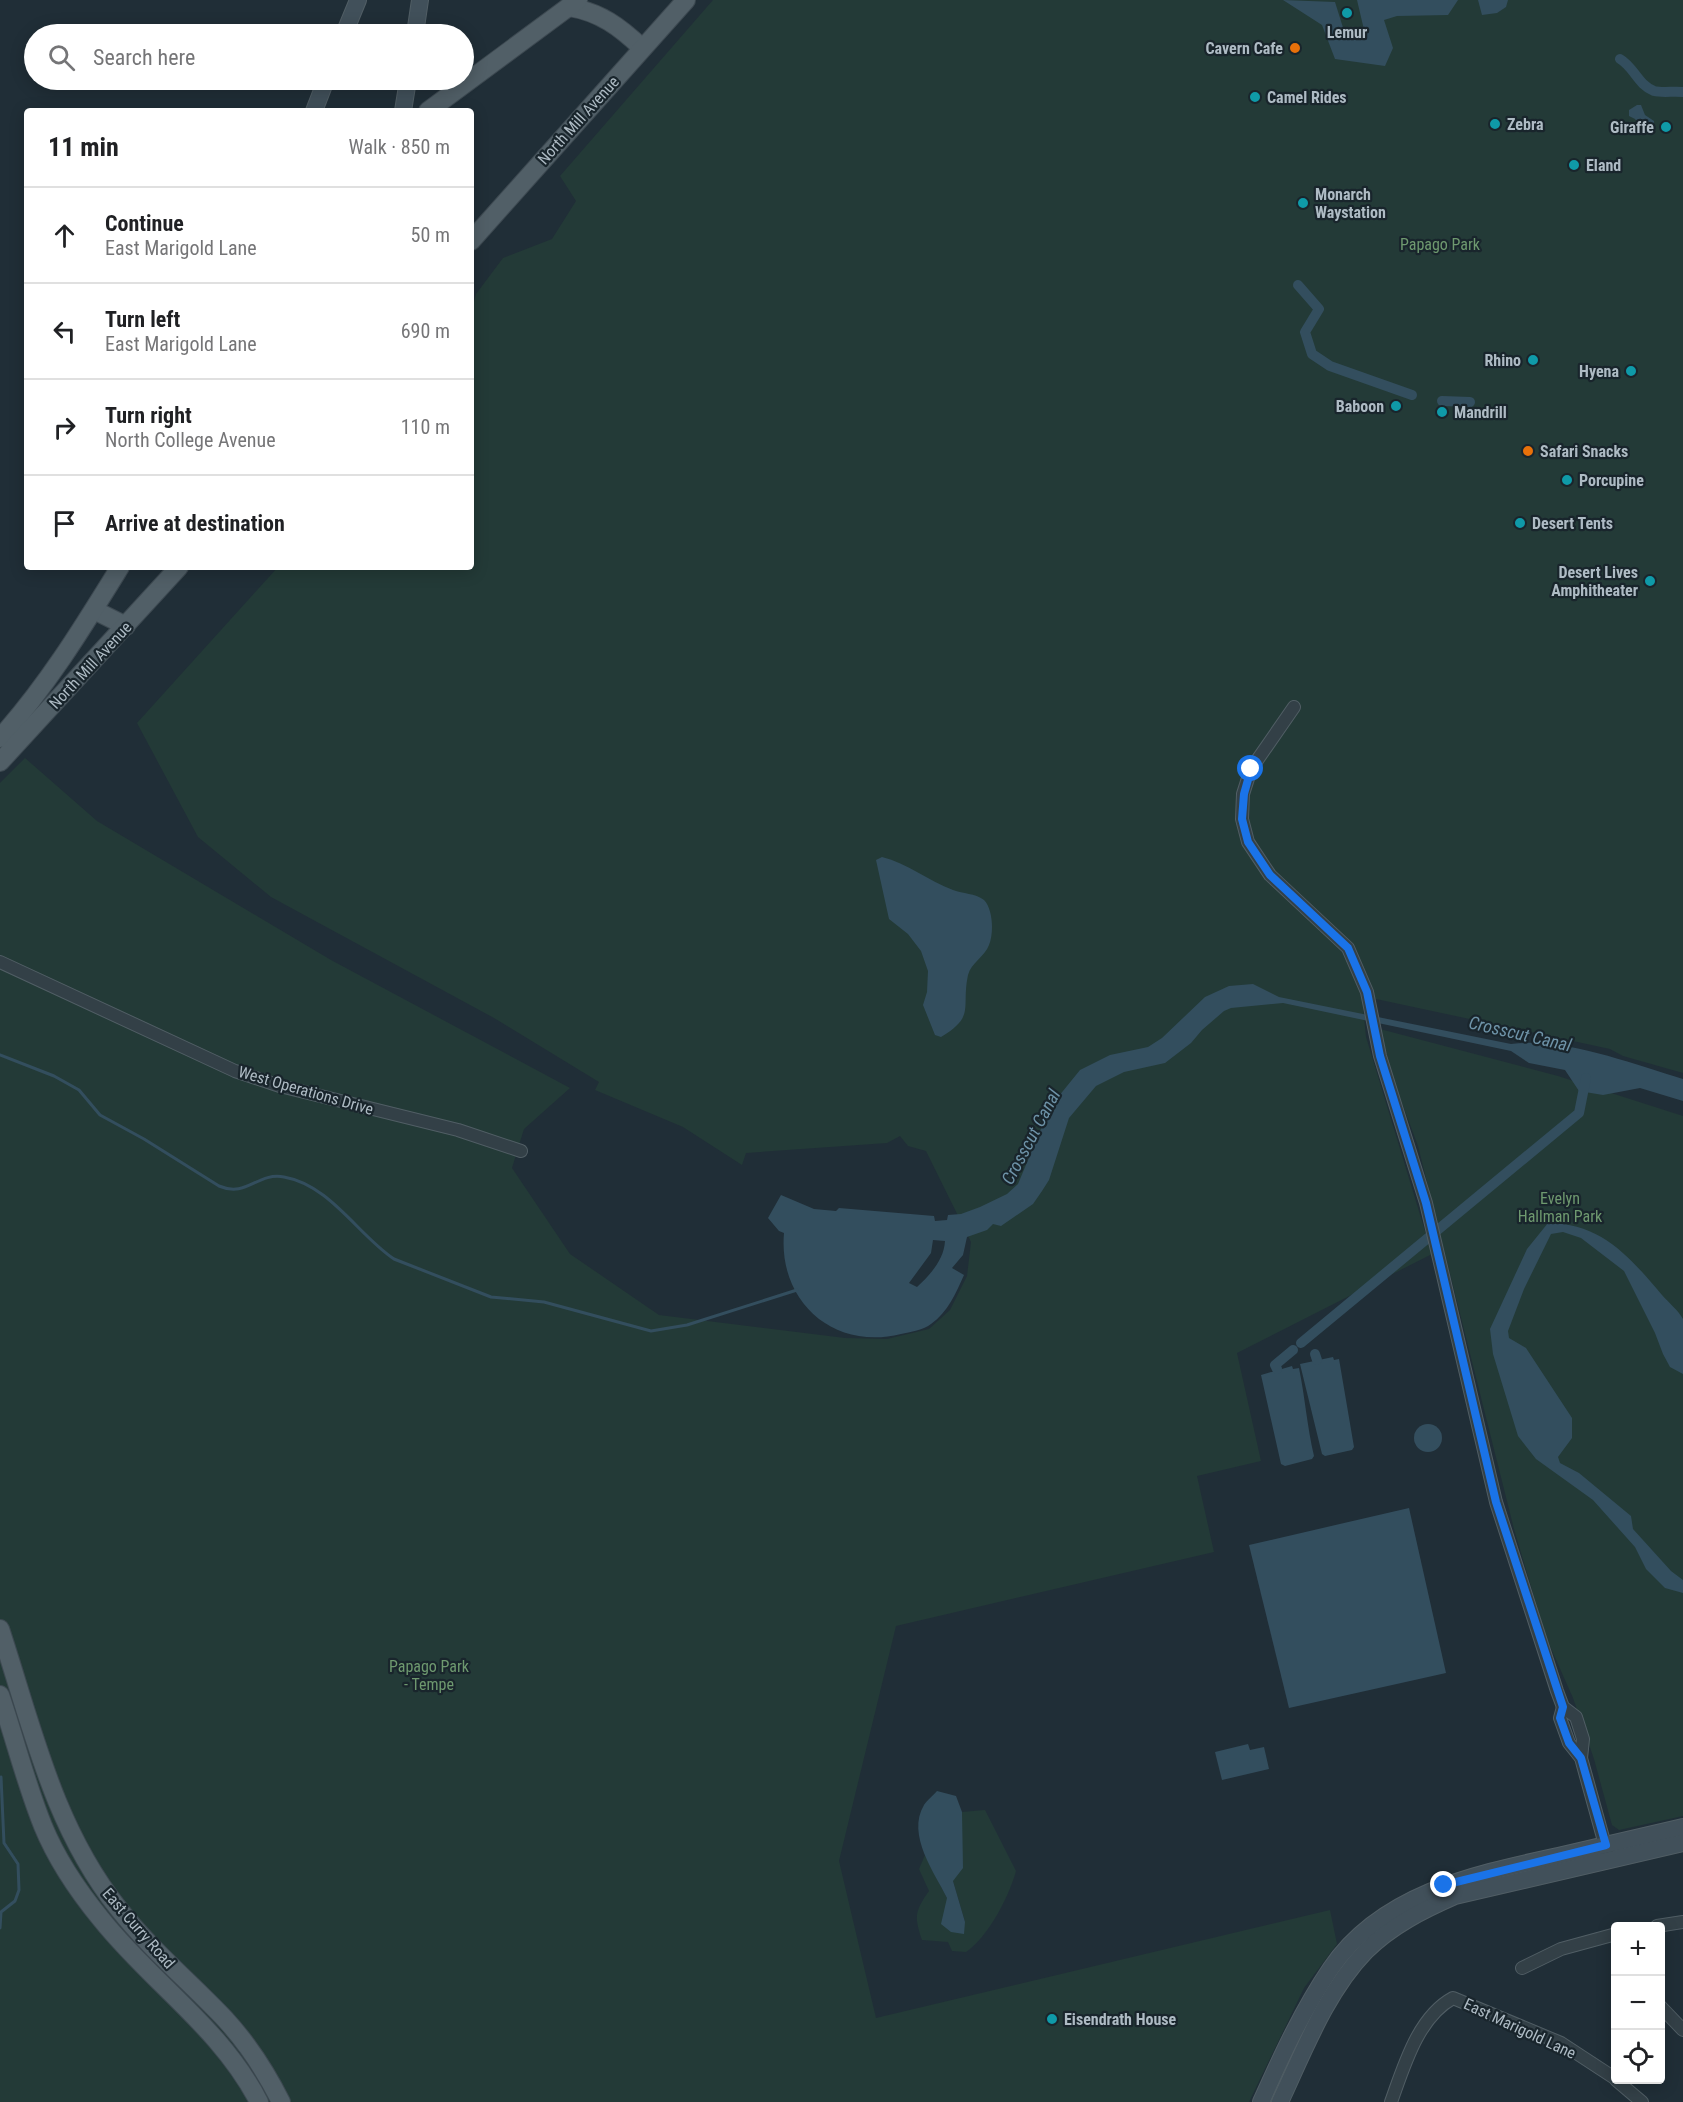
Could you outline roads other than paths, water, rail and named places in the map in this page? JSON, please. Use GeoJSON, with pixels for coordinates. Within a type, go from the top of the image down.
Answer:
{"type":"FeatureCollection","features":[{"type":"Feature","properties":{"kind":"main road","name":"North Mill Avenue"},"geometry":{"type":"LineString","coordinates":[[474,238],[686,0]]}},
{"type":"Feature","properties":{"kind":"main road"},"geometry":{"type":"LineString","coordinates":[[474,77],[573,3],[600,14],[624,31],[642,48]]}},
{"type":"Feature","properties":{"kind":"main road"},"geometry":{"type":"LineString","coordinates":[[433,108],[457,90]]}},
{"type":"Feature","properties":{"kind":"main road","name":"North Mill Avenue"},"geometry":{"type":"LineString","coordinates":[[0,738],[28,707],[118,570]]}},
{"type":"Feature","properties":{"kind":"main road","name":"North Mill Avenue"},"geometry":{"type":"LineString","coordinates":[[0,762],[176,570]]}},
{"type":"Feature","properties":{"kind":"main road"},"geometry":{"type":"LineString","coordinates":[[94,610],[126,626]]}},
{"type":"Feature","properties":{"kind":"main road","name":"East Curry Road"},"geometry":{"type":"LineString","coordinates":[[0,1629],[50,1788],[80,1852],[118,1908],[145,1940],[227,2021],[250,2049],[281,2102]]}},
{"type":"Feature","properties":{"kind":"main road","name":"East Curry Road"},"geometry":{"type":"LineString","coordinates":[[0,1695],[43,1827],[61,1863],[89,1904],[127,1949],[209,2031],[234,2061],[259,2102]]}},
{"type":"Feature","properties":{"kind":"street"},"geometry":{"type":"LineString","coordinates":[[348,24],[358,0]]}},
{"type":"Feature","properties":{"kind":"street"},"geometry":{"type":"LineString","coordinates":[[416,24],[420,0]]}},
{"type":"Feature","properties":{"kind":"street"},"geometry":{"type":"LineString","coordinates":[[315,108],[322,90]]}},
{"type":"Feature","properties":{"kind":"street"},"geometry":{"type":"LineString","coordinates":[[403,108],[406,90]]}},
{"type":"Feature","properties":{"kind":"street"},"geometry":{"type":"LineString","coordinates":[[1294,707],[1251,769],[1244,794],[1242,819],[1248,842],[1270,875],[1348,948],[1367,992],[1380,1056],[1426,1203],[1496,1502],[1563,1707],[1576,1717],[1583,1739],[1581,1758],[1607,1852]]}},
{"type":"Feature","properties":{"kind":"street","name":"West Operations Drive"},"geometry":{"type":"LineString","coordinates":[[0,962],[235,1071],[280,1086],[458,1130],[521,1151]]}},
{"type":"Feature","properties":{"kind":"street"},"geometry":{"type":"LineString","coordinates":[[1280,2102],[1345,1975],[1367,1950],[1393,1929],[1421,1911],[1455,1896],[1607,1852],[1683,1827]]}},
{"type":"Feature","properties":{"kind":"street"},"geometry":{"type":"LineString","coordinates":[[1261,2102],[1312,2000],[1332,1967],[1386,1916],[1444,1885],[1607,1852],[1683,1843]]}},
{"type":"Feature","properties":{"kind":"street"},"geometry":{"type":"LineString","coordinates":[[1665,1925],[1683,1923]]}},
{"type":"Feature","properties":{"kind":"street"},"geometry":{"type":"LineString","coordinates":[[1522,1968],[1561,1949],[1611,1935]]}},
{"type":"Feature","properties":{"kind":"street","name":"East Marigold Lane"},"geometry":{"type":"LineString","coordinates":[[1391,2102],[1425,2025],[1440,2005],[1453,1998],[1561,2043],[1611,2076]]}},
{"type":"Feature","properties":{"kind":"street"},"geometry":{"type":"LineString","coordinates":[[1665,2011],[1683,2030]]}},
{"type":"Feature","properties":{"kind":"street","name":"East Marigold Lane"},"geometry":{"type":"LineString","coordinates":[[1622,2084],[1642,2102]]}},
{"type":"Feature","properties":{"kind":"water"},"geometry":{"type":"Polygon","coordinates":[[[1283,0],[1335,2],[1345,34],[1355,40],[1365,34],[1357,0],[1458,0],[1448,15],[1397,16],[1384,20],[1393,48],[1385,66],[1335,59],[1322,25],[1283,0]]]}},
{"type":"Feature","properties":{"kind":"water"},"geometry":{"type":"Polygon","coordinates":[[[1478,0],[1508,0],[1506,7],[1497,13],[1482,15],[1478,0]]]}},
{"type":"Feature","properties":{"kind":"water"},"geometry":{"type":"Polygon","coordinates":[[[1641,105],[1645,115],[1654,121],[1654,131],[1644,131],[1635,119],[1629,116],[1629,110],[1641,105]]]}},
{"type":"Feature","properties":{"kind":"water"},"geometry":{"type":"Polygon","coordinates":[[[882,857],[900,863],[953,890],[980,898],[984,900],[989,909],[992,921],[991,940],[968,975],[963,1017],[952,1030],[941,1037],[935,1035],[923,1005],[927,992],[928,971],[921,951],[908,934],[889,919],[876,860],[882,857]]]}},
{"type":"Feature","properties":{"kind":"water"},"geometry":{"type":"Polygon","coordinates":[[[1253,984],[1279,997],[1511,1044],[1553,1044],[1598,1053],[1683,1079],[1683,1101],[1640,1088],[1603,1095],[1579,1091],[1565,1070],[1529,1063],[1511,1051],[1283,1003],[1231,1008],[1224,1011],[1191,1043],[1165,1063],[1124,1072],[1096,1086],[1069,1118],[1049,1180],[1033,1204],[1001,1226],[993,1224],[987,1230],[967,1237],[963,1255],[952,1268],[964,1275],[947,1308],[928,1326],[876,1337],[853,1335],[833,1327],[815,1315],[800,1299],[790,1280],[785,1258],[784,1233],[779,1231],[768,1218],[781,1195],[814,1209],[836,1211],[839,1208],[934,1216],[935,1221],[947,1220],[948,1215],[961,1214],[980,1207],[1007,1194],[1018,1184],[1050,1107],[1080,1070],[1110,1055],[1148,1047],[1162,1038],[1205,997],[1229,986],[1253,984]],[[933,1240],[931,1253],[909,1283],[917,1287],[931,1272],[942,1255],[945,1241],[933,1240]]]}},
{"type":"Feature","properties":{"kind":"water"},"geometry":{"type":"Polygon","coordinates":[[[1548,1223],[1584,1229],[1613,1245],[1638,1268],[1683,1319],[1683,1374],[1670,1367],[1624,1271],[1581,1238],[1563,1232],[1551,1234],[1524,1289],[1508,1331],[1509,1338],[1526,1348],[1572,1418],[1572,1438],[1558,1457],[1560,1463],[1579,1473],[1631,1516],[1633,1529],[1671,1571],[1683,1580],[1683,1593],[1665,1588],[1646,1569],[1635,1547],[1593,1500],[1536,1459],[1518,1436],[1493,1354],[1490,1329],[1527,1249],[1548,1223]]]}},
{"type":"Feature","properties":{"kind":"water"},"geometry":{"type":"Polygon","coordinates":[[[1333,1357],[1334,1360],[1339,1359],[1354,1447],[1352,1450],[1325,1456],[1322,1454],[1300,1364],[1333,1357]]]}},
{"type":"Feature","properties":{"kind":"water"},"geometry":{"type":"Polygon","coordinates":[[[1292,1366],[1293,1369],[1299,1368],[1314,1456],[1312,1459],[1285,1466],[1281,1464],[1261,1375],[1292,1366]]]}},
{"type":"Feature","properties":{"kind":"water"},"geometry":{"type":"Polygon","coordinates":[[[1428,1424],[1438,1428],[1442,1438],[1438,1448],[1428,1452],[1418,1448],[1414,1438],[1418,1428],[1428,1424]]]}},
{"type":"Feature","properties":{"kind":"water"},"geometry":{"type":"Polygon","coordinates":[[[1409,1508],[1446,1673],[1289,1708],[1249,1545],[1409,1508]]]}},
{"type":"Feature","properties":{"kind":"water"},"geometry":{"type":"Polygon","coordinates":[[[1248,1744],[1250,1750],[1264,1747],[1269,1769],[1222,1780],[1215,1752],[1248,1744]]]}},
{"type":"Feature","properties":{"kind":"water"},"geometry":{"type":"Polygon","coordinates":[[[937,1791],[956,1796],[962,1812],[963,1868],[953,1881],[965,1922],[964,1934],[951,1932],[941,1924],[947,1898],[920,1841],[919,1817],[925,1803],[937,1791]]]}},
{"type":"Feature","properties":{"kind":"waterway"},"geometry":{"type":"LineString","coordinates":[[1620,59],[1654,91],[1683,92]]}},
{"type":"Feature","properties":{"kind":"waterway"},"geometry":{"type":"LineString","coordinates":[[1298,285],[1319,309],[1305,332],[1312,354],[1330,366],[1412,395]]}},
{"type":"Feature","properties":{"kind":"waterway"},"geometry":{"type":"LineString","coordinates":[[1442,401],[1470,402]]}},
{"type":"Feature","properties":{"kind":"waterway"},"geometry":{"type":"LineString","coordinates":[[0,1055],[54,1076],[79,1090],[100,1115],[144,1139],[219,1186],[237,1189],[275,1176],[300,1182],[330,1200],[394,1259],[491,1297],[544,1302],[651,1331],[687,1325],[797,1290]]}},
{"type":"Feature","properties":{"kind":"waterway"},"geometry":{"type":"LineString","coordinates":[[1301,1343],[1579,1113],[1586,1078]]}},
{"type":"Feature","properties":{"kind":"waterway"},"geometry":{"type":"LineString","coordinates":[[1277,1369],[1275,1365],[1293,1350]]}},
{"type":"Feature","properties":{"kind":"waterway"},"geometry":{"type":"LineString","coordinates":[[1315,1354],[1317,1360]]}},
{"type":"Feature","properties":{"kind":"waterway"},"geometry":{"type":"LineString","coordinates":[[0,1928],[1,1912],[15,1901],[19,1890],[18,1864],[4,1843],[1,1777]]}},
{"type":"Feature","properties":{"kind":"place","name":"Lemur"},"geometry":{"type":"Point","coordinates":[1347,13]}},
{"type":"Feature","properties":{"kind":"place","name":"Cavern Cafe"},"geometry":{"type":"Point","coordinates":[1295,48]}},
{"type":"Feature","properties":{"kind":"place","name":"Camel Rides"},"geometry":{"type":"Point","coordinates":[1255,97]}},
{"type":"Feature","properties":{"kind":"place","name":"Zebra"},"geometry":{"type":"Point","coordinates":[1495,124]}},
{"type":"Feature","properties":{"kind":"place","name":"Giraffe"},"geometry":{"type":"Point","coordinates":[1666,127]}},
{"type":"Feature","properties":{"kind":"place","name":"Eland"},"geometry":{"type":"Point","coordinates":[1574,165]}},
{"type":"Feature","properties":{"kind":"place","name":"Monarch Waystation"},"geometry":{"type":"Point","coordinates":[1303,203]}},
{"type":"Feature","properties":{"kind":"place","name":"Rhino"},"geometry":{"type":"Point","coordinates":[1533,360]}},
{"type":"Feature","properties":{"kind":"place","name":"Hyena"},"geometry":{"type":"Point","coordinates":[1631,371]}},
{"type":"Feature","properties":{"kind":"place","name":"Baboon"},"geometry":{"type":"Point","coordinates":[1396,406]}},
{"type":"Feature","properties":{"kind":"place","name":"Mandrill"},"geometry":{"type":"Point","coordinates":[1442,412]}},
{"type":"Feature","properties":{"kind":"place","name":"Safari Snacks"},"geometry":{"type":"Point","coordinates":[1528,451]}},
{"type":"Feature","properties":{"kind":"place","name":"Porcupine"},"geometry":{"type":"Point","coordinates":[1567,480]}},
{"type":"Feature","properties":{"kind":"place","name":"Desert Tents"},"geometry":{"type":"Point","coordinates":[1520,523]}},
{"type":"Feature","properties":{"kind":"place","name":"Desert Lives Amphitheater"},"geometry":{"type":"Point","coordinates":[1650,581]}},
{"type":"Feature","properties":{"kind":"place","name":"Eisendrath House"},"geometry":{"type":"Point","coordinates":[1052,2019]}},
{"type":"Feature","properties":{"kind":"park label","name":"Papago Park"},"geometry":{"type":"Point","coordinates":[1440,244]}},
{"type":"Feature","properties":{"kind":"park label","name":"Evelyn Hallman Park"},"geometry":{"type":"Point","coordinates":[1560,1207]}},
{"type":"Feature","properties":{"kind":"park label","name":"Papago Park - Tempe"},"geometry":{"type":"Point","coordinates":[429,1675]}},
{"type":"Feature","properties":{"kind":"water label","name":"Crosscut Canal"},"geometry":{"type":"Point","coordinates":[1520,1034]}},
{"type":"Feature","properties":{"kind":"water label","name":"Crosscut Canal"},"geometry":{"type":"Point","coordinates":[1031,1137]}}]}
